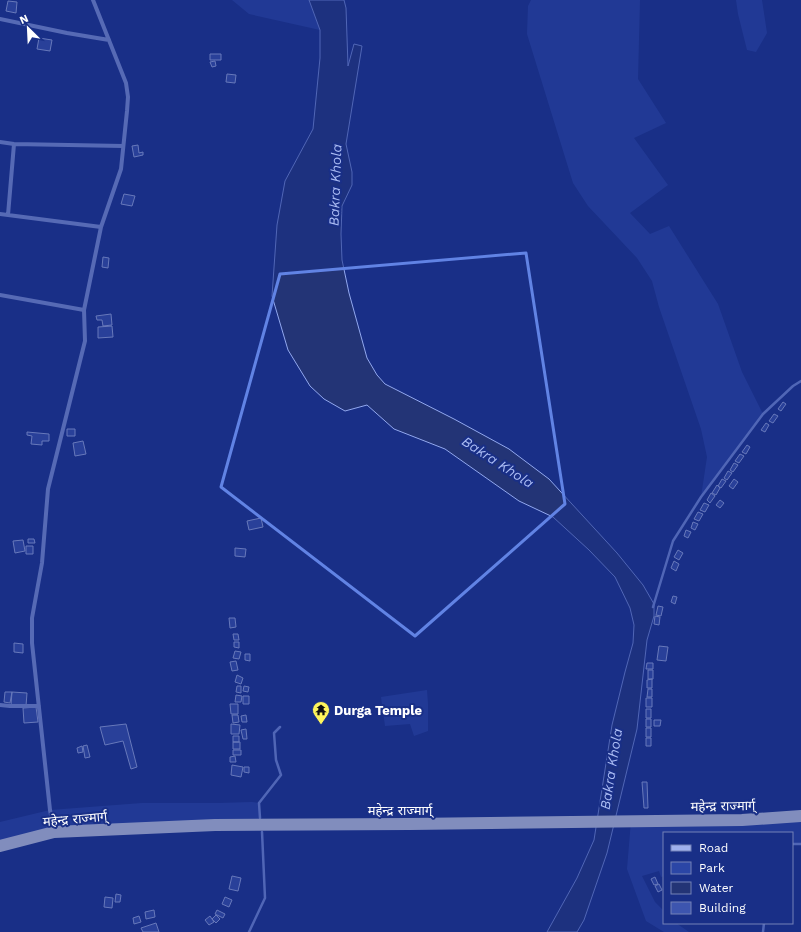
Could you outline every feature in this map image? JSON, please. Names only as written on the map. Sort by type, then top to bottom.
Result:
[{"type":"highway","name":"महेन्द्र राज्मार्ग्","points":[[0,846],[54,832],[215,825],[742,820],[801,816]]},
{"type":"street","points":[[54,832],[50,810],[32,643],[32,618],[42,563],[48,489],[85,341],[84,310],[101,227],[121,169],[128,97],[126,83],[93,0]]},
{"type":"street","points":[[0,18],[67,33],[109,40]]},
{"type":"street","points":[[0,142],[14,144],[123,146]]},
{"type":"street","points":[[8,215],[14,144]]},
{"type":"street","points":[[0,214],[101,227]]},
{"type":"street","points":[[0,295],[84,310]]},
{"type":"street","points":[[0,705],[39,706]]},
{"type":"highlighted area","points":[[526,253],[565,504],[415,636],[221,487],[280,274]]},
{"type":"green space","points":[[232,0],[309,0],[320,30],[249,14]]},
{"type":"green space","points":[[531,0],[640,0],[638,79],[666,123],[634,138],[668,185],[630,213],[650,234],[669,226],[718,304],[742,372],[763,414],[701,497],[707,457],[701,429],[659,307],[652,281],[637,258],[588,206],[573,183],[527,34],[528,6]]},
{"type":"green space","points":[[736,0],[762,0],[767,33],[756,52],[747,50]]},
{"type":"green space","points":[[427,690],[428,731],[414,736],[410,724],[385,726],[381,697]]},
{"type":"green space","points":[[142,803],[259,803],[259,824],[86,831],[0,846],[0,822],[50,810]]},
{"type":"green space","points":[[801,816],[801,844],[793,844],[793,832],[663,832],[663,876],[661,877],[659,871],[642,876],[655,902],[663,910],[663,924],[677,924],[689,932],[664,932],[646,921],[627,869],[631,821]]},
{"type":"water","name":"Bakra Khola","points":[[309,0],[344,0],[346,8],[348,66],[354,44],[362,46],[346,144],[352,172],[352,185],[342,206],[341,234],[342,260],[349,293],[367,358],[377,375],[385,384],[509,449],[549,479],[617,553],[643,585],[654,604],[654,616],[647,640],[637,729],[607,853],[584,920],[577,932],[547,932],[577,878],[594,840],[612,725],[633,643],[634,625],[630,608],[615,577],[589,550],[553,517],[519,501],[445,449],[394,429],[367,405],[345,411],[324,399],[310,386],[288,350],[272,296],[277,225],[285,181],[313,129],[320,58],[320,30]]},
{"type":"building","points":[[8,1],[17,2],[16,13],[6,11]]},
{"type":"building","points":[[39,38],[52,40],[50,51],[37,49]]},
{"type":"building","points":[[210,54],[221,54],[221,60],[210,60]]},
{"type":"building","points":[[215,61],[216,66],[212,67],[210,62]]},
{"type":"building","points":[[227,74],[236,75],[235,83],[226,82]]},
{"type":"building","points":[[138,145],[139,153],[143,152],[143,155],[134,157],[132,146]]},
{"type":"building","points":[[124,194],[135,196],[132,206],[121,204]]},
{"type":"building","points":[[103,257],[109,258],[108,268],[102,267]]},
{"type":"building","points":[[111,314],[112,325],[103,326],[102,320],[97,320],[96,316]]},
{"type":"building","points":[[112,326],[113,337],[98,338],[98,327]]},
{"type":"building","points":[[783,402],[786,404],[781,411],[778,409]]},
{"type":"building","points":[[774,414],[778,416],[773,423],[769,421]]},
{"type":"building","points":[[766,423],[769,425],[765,432],[761,430]]},
{"type":"building","points":[[67,429],[75,429],[75,436],[67,436]]},
{"type":"building","points":[[27,432],[49,434],[49,441],[42,441],[42,445],[31,444],[32,436],[27,435]]},
{"type":"building","points":[[83,441],[86,454],[75,456],[73,443]]},
{"type":"building","points":[[747,445],[750,447],[746,454],[742,452]]},
{"type":"building","points":[[740,454],[744,456],[739,463],[735,461]]},
{"type":"building","points":[[734,463],[738,465],[733,472],[730,470]]},
{"type":"building","points":[[728,471],[732,473],[727,480],[724,478]]},
{"type":"building","points":[[722,479],[726,481],[721,488],[718,486]]},
{"type":"building","points":[[734,479],[738,482],[733,489],[729,486]]},
{"type":"building","points":[[717,485],[720,488],[716,495],[712,493]]},
{"type":"building","points":[[711,493],[715,496],[710,503],[707,500]]},
{"type":"building","points":[[720,500],[724,503],[720,508],[716,505]]},
{"type":"building","points":[[704,503],[709,505],[705,512],[700,510]]},
{"type":"building","points":[[698,512],[703,514],[699,521],[694,519]]},
{"type":"building","points":[[261,518],[263,527],[249,530],[247,521]]},
{"type":"building","points":[[693,522],[698,524],[695,530],[691,528]]},
{"type":"building","points":[[686,530],[691,532],[688,538],[684,536]]},
{"type":"building","points":[[28,539],[34,539],[35,543],[28,543]]},
{"type":"building","points":[[23,540],[25,551],[15,553],[13,541]]},
{"type":"building","points":[[26,546],[33,546],[33,554],[26,554]]},
{"type":"building","points":[[235,548],[246,549],[245,557],[235,556]]},
{"type":"building","points":[[678,550],[683,553],[679,560],[674,557]]},
{"type":"building","points":[[674,561],[679,564],[676,571],[671,568]]},
{"type":"building","points":[[673,596],[677,597],[675,604],[671,602]]},
{"type":"building","points":[[658,606],[663,607],[661,616],[656,615]]},
{"type":"building","points":[[655,616],[660,617],[659,625],[654,624]]},
{"type":"building","points":[[229,618],[235,618],[236,627],[230,628]]},
{"type":"building","points":[[233,634],[238,634],[239,640],[234,640]]},
{"type":"building","points":[[234,642],[239,642],[239,648],[234,647]]},
{"type":"building","points":[[14,643],[23,644],[23,653],[14,652]]},
{"type":"building","points":[[659,646],[668,647],[666,661],[657,660]]},
{"type":"building","points":[[235,651],[241,652],[239,659],[233,658]]},
{"type":"building","points":[[245,654],[250,654],[250,661],[245,660]]},
{"type":"building","points":[[236,661],[238,670],[232,671],[230,662]]},
{"type":"building","points":[[647,663],[653,663],[653,669],[646,669]]},
{"type":"building","points":[[648,670],[653,670],[653,679],[648,679]]},
{"type":"building","points":[[237,675],[243,678],[241,684],[235,682]]},
{"type":"building","points":[[652,679],[652,688],[647,688],[647,680]]},
{"type":"building","points":[[237,686],[241,686],[241,693],[236,692]]},
{"type":"building","points":[[244,686],[249,687],[248,692],[243,691]]},
{"type":"building","points":[[648,689],[652,689],[652,697],[647,697]]},
{"type":"building","points":[[5,692],[12,692],[10,703],[4,702]]},
{"type":"building","points":[[12,692],[27,693],[26,706],[11,705]]},
{"type":"building","points":[[236,695],[242,696],[241,702],[235,702]]},
{"type":"building","points":[[243,696],[249,696],[249,704],[243,704]]},
{"type":"building","points":[[646,698],[652,698],[652,707],[646,707]]},
{"type":"building","points":[[230,704],[238,704],[238,714],[231,714]]},
{"type":"building","points":[[36,707],[38,722],[24,723],[23,708]]},
{"type":"building","points":[[646,709],[651,709],[651,718],[646,718]]},
{"type":"building","points":[[232,715],[238,715],[239,722],[233,723]]},
{"type":"building","points":[[246,715],[247,722],[242,722],[241,716]]},
{"type":"building","points":[[646,719],[651,719],[651,727],[646,727]]},
{"type":"building","points":[[654,720],[661,720],[660,726],[654,726]]},
{"type":"building","points":[[126,724],[137,767],[131,769],[123,741],[105,745],[100,727]]},
{"type":"building","points":[[231,724],[240,725],[239,734],[231,734]]},
{"type":"building","points":[[646,728],[651,728],[651,737],[646,737]]},
{"type":"building","points":[[246,729],[247,739],[243,739],[241,730]]},
{"type":"building","points":[[233,736],[239,736],[239,742],[233,742]]},
{"type":"building","points":[[646,738],[651,738],[651,746],[646,746]]},
{"type":"building","points":[[233,742],[240,742],[240,749],[233,749]]},
{"type":"building","points":[[87,745],[90,757],[85,758],[83,746]]},
{"type":"building","points":[[82,746],[83,752],[78,753],[77,748]]},
{"type":"building","points":[[233,750],[241,750],[241,755],[233,755]]},
{"type":"building","points":[[235,756],[236,762],[230,762],[230,757]]},
{"type":"building","points":[[232,765],[243,767],[241,777],[231,775]]},
{"type":"building","points":[[244,767],[249,767],[249,773],[244,772]]},
{"type":"building","points":[[642,782],[647,782],[648,808],[644,808]]},
{"type":"building","points":[[232,876],[241,878],[238,891],[229,889]]},
{"type":"building","points":[[655,877],[658,884],[654,885],[651,879]]},
{"type":"building","points":[[659,884],[662,890],[658,892],[655,886]]},
{"type":"building","points":[[116,894],[121,895],[120,902],[115,902]]},
{"type":"building","points":[[105,897],[113,898],[112,908],[104,907]]},
{"type":"building","points":[[225,897],[232,900],[229,907],[222,904]]},
{"type":"building","points":[[154,910],[155,917],[146,919],[145,912]]},
{"type":"building","points":[[217,910],[225,914],[223,918],[215,914]]},
{"type":"building","points":[[216,915],[220,919],[216,923],[212,919]]},
{"type":"building","points":[[139,916],[141,922],[134,924],[133,918]]},
{"type":"building","points":[[210,916],[214,922],[209,925],[205,920]]},
{"type":"building","points":[[156,923],[159,932],[143,932],[141,928]]},
{"type":"waterway","points":[[653,607],[673,541],[701,497],[763,414],[793,386],[801,381]]},
{"type":"waterway","points":[[260,818],[259,803],[281,775],[276,760],[274,733],[280,727]]},
{"type":"waterway","points":[[249,932],[265,898],[262,832]]},
{"type":"waterway","points":[[793,844],[801,844]]},
{"type":"waterway","points":[[763,932],[764,924]]},
{"type":"place","name":"Durga Temple","points":[[321,725]]}]
